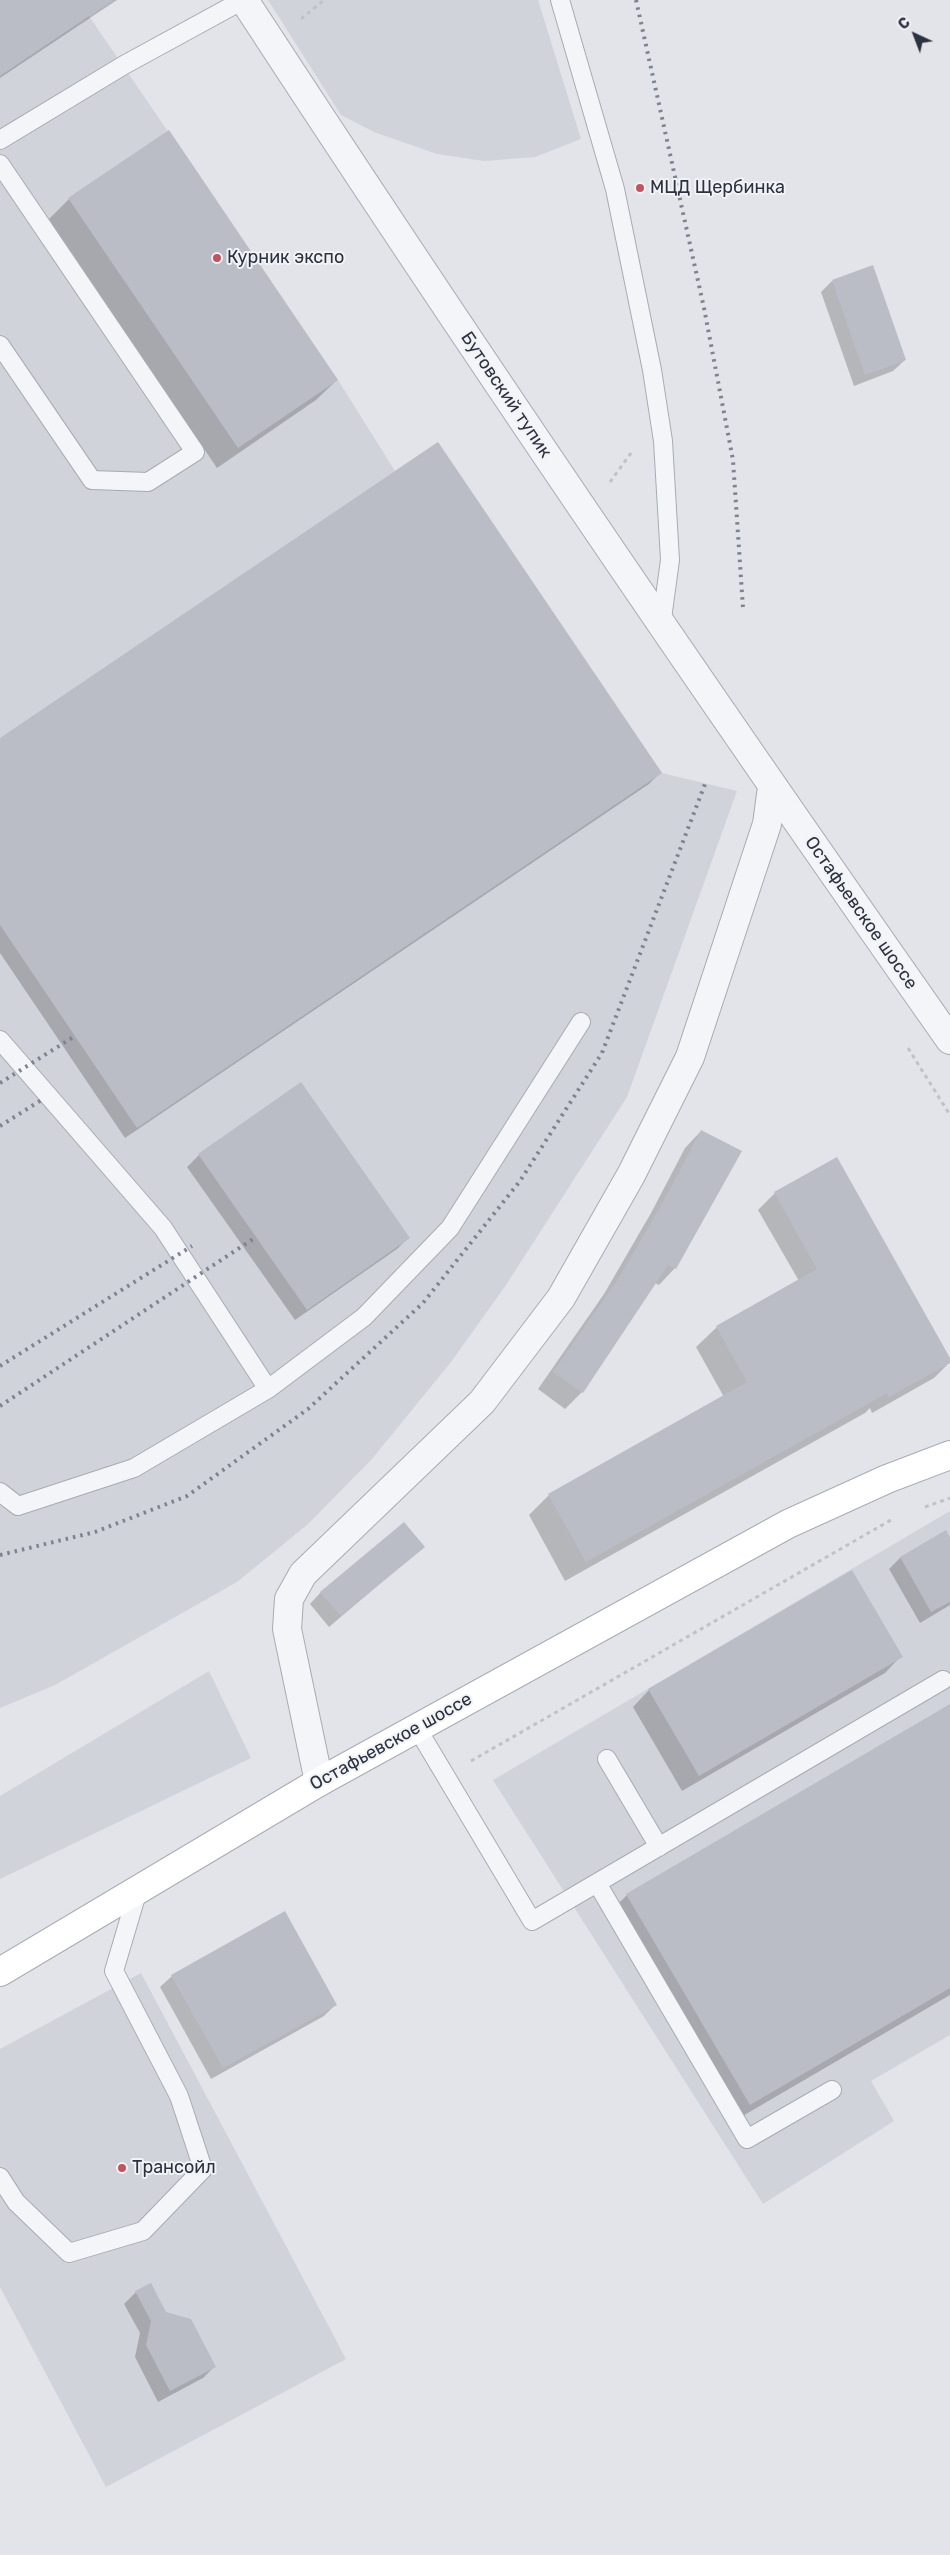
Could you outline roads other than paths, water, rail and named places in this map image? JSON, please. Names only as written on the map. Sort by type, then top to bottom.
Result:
[{"type":"main road","name":"Остафьевское шоссе","points":[[0,1972],[319,1782],[788,1524],[887,1479],[950,1454]]},
{"type":"street","name":"Бутовский тупик","points":[[243,0],[661,626],[718,703],[772,787]]},
{"type":"street","name":"Остафьевское шоссе","points":[[772,787],[950,1040]]},
{"type":"street","points":[[319,1782],[287,1629],[289,1599],[303,1574],[482,1402],[561,1298],[631,1175],[690,1057],[767,824],[772,787]]},
{"type":"lane","points":[[0,140],[124,65],[243,0]]},
{"type":"lane","points":[[560,0],[615,189],[652,370],[663,441],[670,560],[661,626]]},
{"type":"lane","points":[[0,164],[195,452],[148,482],[92,480],[0,345]]},
{"type":"lane","points":[[0,1492],[18,1506],[134,1468],[268,1389],[364,1317],[450,1228],[581,1022]]},
{"type":"lane","points":[[0,1040],[163,1228],[268,1389]]},
{"type":"lane","points":[[417,1728],[532,1921],[943,1680]]},
{"type":"lane","points":[[607,1759],[659,1847]]},
{"type":"lane","points":[[598,1883],[747,2139],[832,2090]]},
{"type":"lane","points":[[0,2177],[16,2202],[69,2253],[143,2231],[203,2169],[179,2096],[114,1971],[138,1890]]},
{"type":"railway","points":[[636,0],[704,308],[733,460],[743,608]]},
{"type":"railway","points":[[0,1555],[95,1532],[187,1496],[308,1409],[423,1303],[520,1181],[602,1053],[705,784]]},
{"type":"railway","points":[[0,1083],[75,1036]]},
{"type":"railway","points":[[0,1126],[43,1099]]},
{"type":"railway","points":[[0,1406],[256,1237]]},
{"type":"railway","points":[[0,1366],[192,1246]]},
{"type":"place","name":"МЦД Щербинка","points":[[640,188]]},
{"type":"place","name":"Курник экспо","points":[[217,258]]},
{"type":"place","name":"Трансойл","points":[[122,2168]]}]
